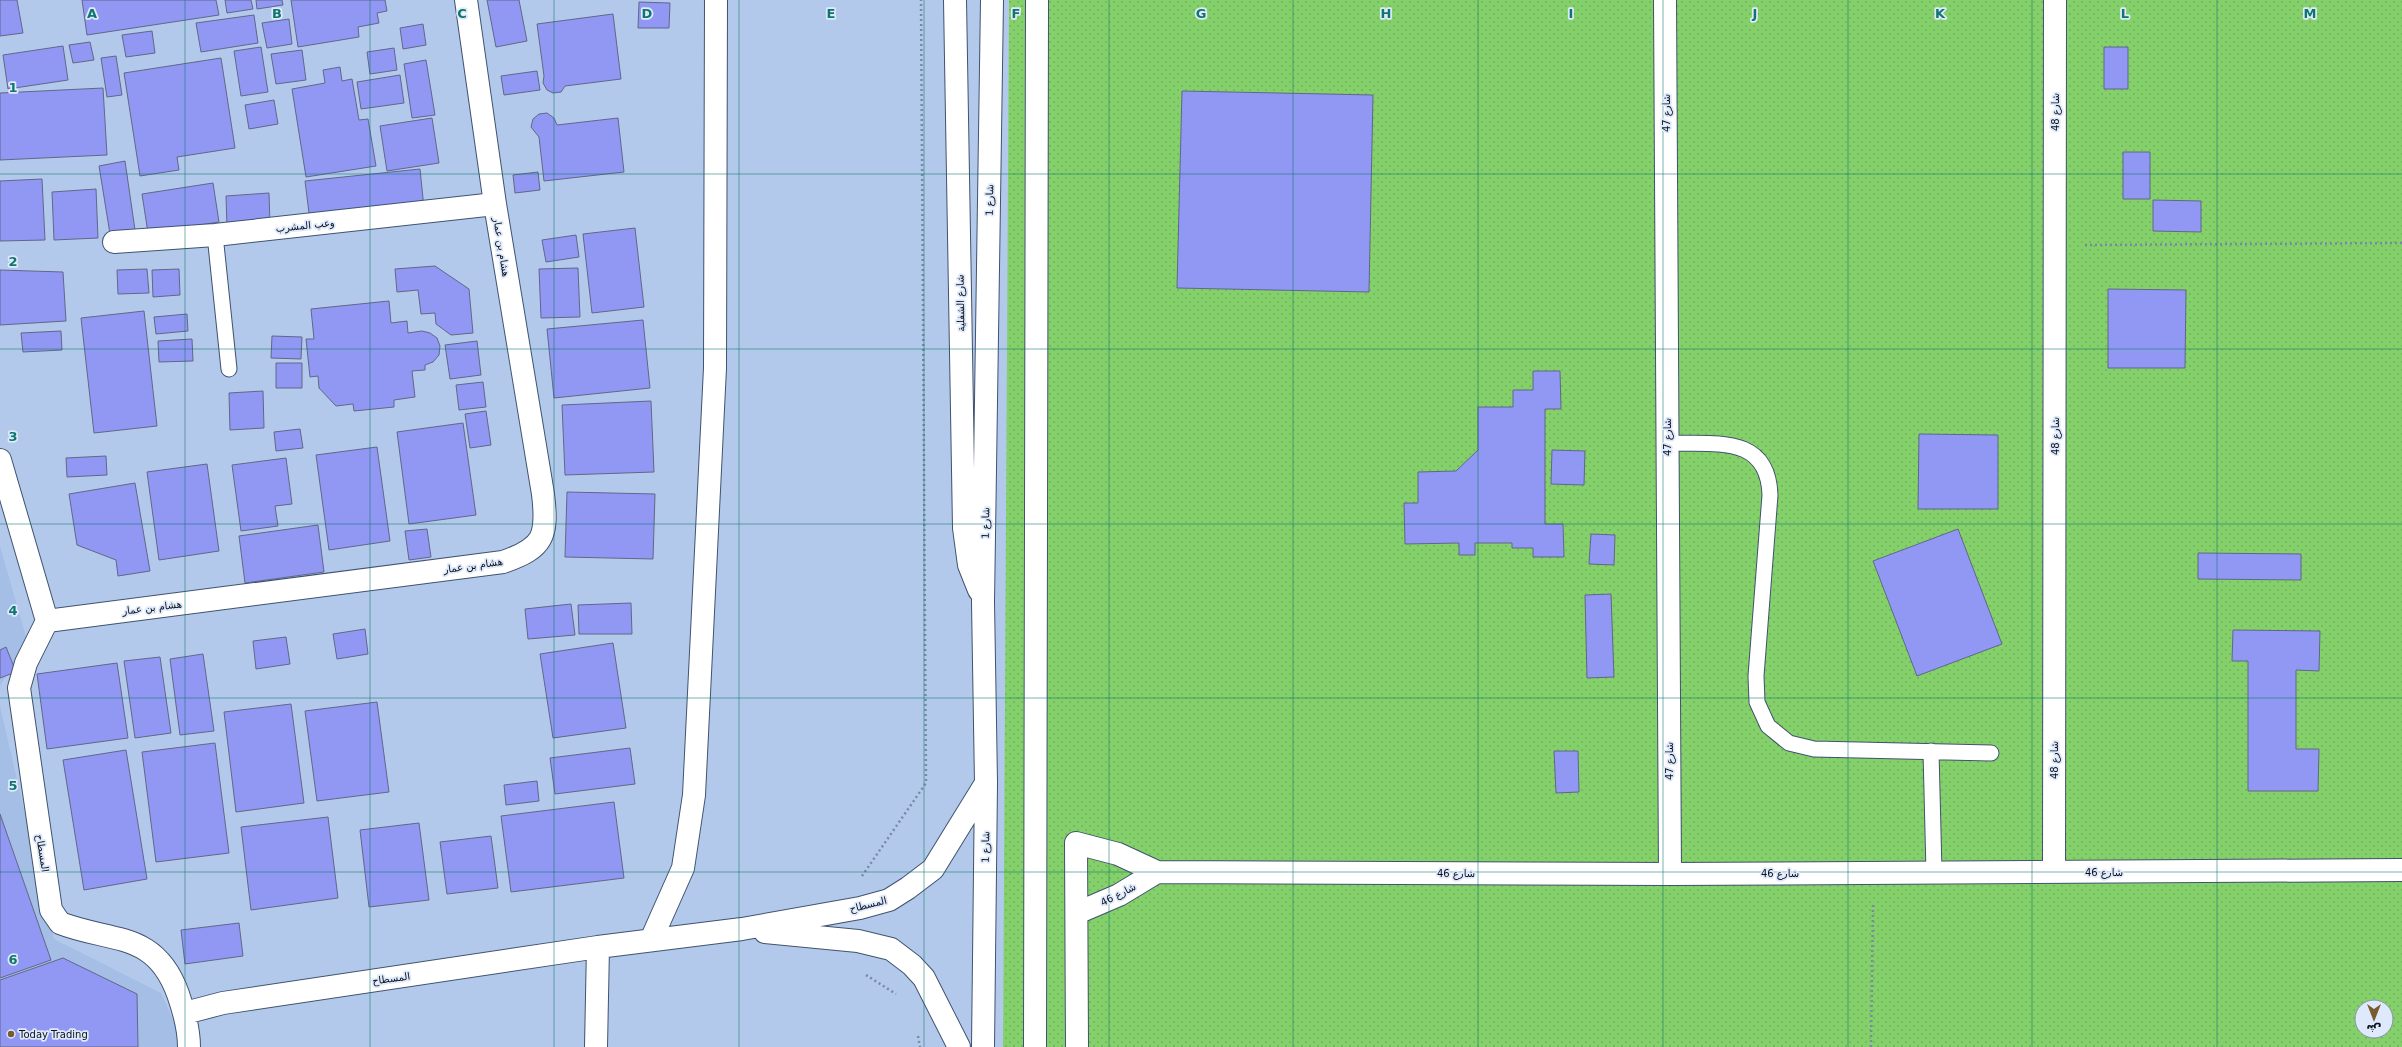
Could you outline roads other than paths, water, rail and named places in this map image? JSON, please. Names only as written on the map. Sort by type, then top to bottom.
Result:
[{"type":"street","name":"هشام بن عمار","points":[[47,621],[503,562],[524,555],[540,541],[546,518],[543,494],[495,204],[466,0]]},
{"type":"street","points":[[651,940],[683,868],[694,795],[715,368],[716,0]]},
{"type":"street","name":"شارع الشفلية","points":[[955,0],[964,528],[969,566],[983,602]]},
{"type":"street","name":"شارع 1","points":[[983,1047],[986,783],[983,602],[992,0]]},
{"type":"street","points":[[1035,1047],[1037,0]]},
{"type":"street","name":"شارع 47","points":[[1665,0],[1670,874]]},
{"type":"street","name":"شارع 48","points":[[2054,872],[2055,0]]},
{"type":"street","name":"وعب المشرب","points":[[114,242],[215,235],[495,204]]},
{"type":"street","points":[[0,460],[47,621]]},
{"type":"street","name":"المسطاح","points":[[47,621],[26,663],[19,688],[51,910],[60,923],[114,937],[142,947],[162,961],[175,986],[185,1013],[189,1047]]},
{"type":"street","name":"المسطاح","points":[[185,1013],[223,1003],[598,947],[742,929],[860,908],[889,900],[933,869],[986,783]]},
{"type":"street","name":"شارع 46","points":[[1157,872],[1119,895],[1077,913],[1076,843],[1118,854],[1157,872],[1670,874],[2402,870]]},
{"type":"street","points":[[1077,913],[1077,1047]]},
{"type":"street","name":"المسطاح","points":[[742,929],[858,941],[891,949],[912,965],[924,978],[959,1047]]},
{"type":"street","points":[[596,1047],[598,947]]},
{"type":"lane","points":[[215,235],[229,369]]},
{"type":"lane","points":[[1668,443],[1731,446],[1748,450],[1762,461],[1769,477],[1770,495],[1756,676],[1757,702],[1768,726],[1789,743],[1814,749],[1991,753]]},
{"type":"lane","points":[[1931,752],[1934,872]]},
{"type":"place","name":"Today Trading","points":[[11,1034]]}]
